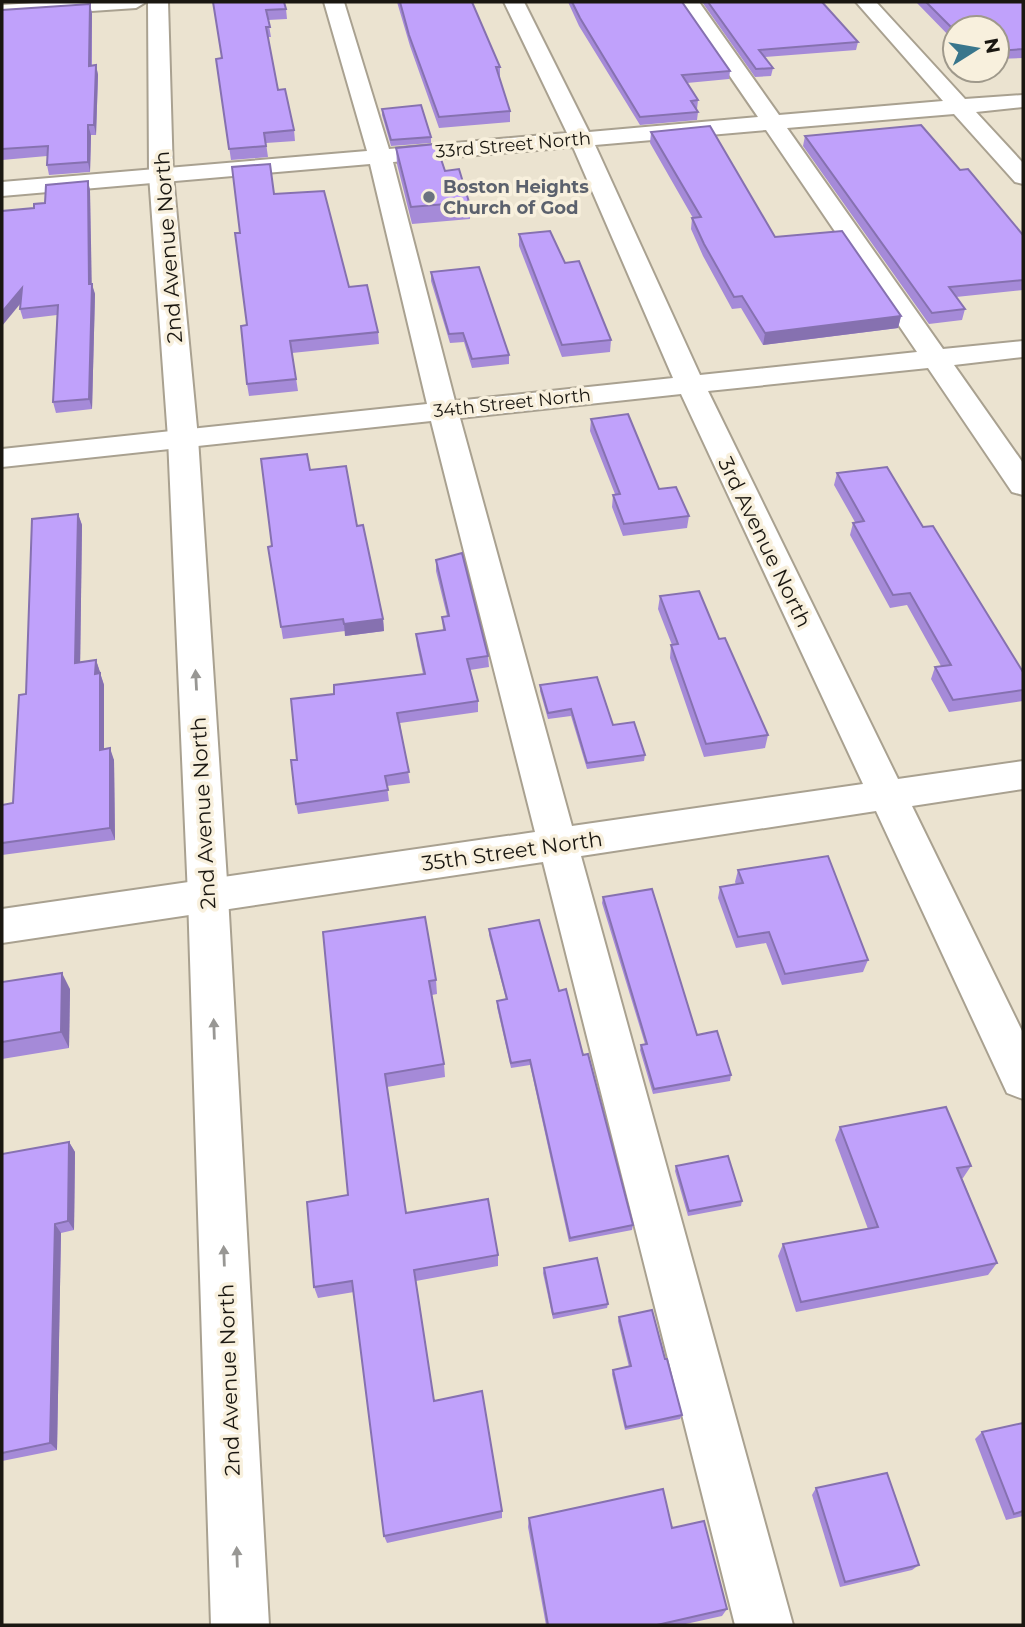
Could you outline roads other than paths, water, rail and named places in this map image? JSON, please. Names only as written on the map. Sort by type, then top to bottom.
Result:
[{"type":"street","points":[[2,11],[136,2]]},
{"type":"street","name":"2nd Avenue North","points":[[158,2],[161,175],[183,438],[208,896],[240,1625]]},
{"type":"street","points":[[334,2],[380,157],[443,410],[560,844],[764,1625]]},
{"type":"street","name":"3rd Avenue North","points":[[514,2],[581,139],[690,384],[1023,1079]]},
{"type":"street","points":[[689,2],[1023,485]]},
{"type":"street","points":[[866,2],[1023,177]]},
{"type":"street","name":"33rd Street North","points":[[2,189],[1023,101]]},
{"type":"street","name":"34th Street North","points":[[2,458],[1023,349]]},
{"type":"street","name":"35th Street North","points":[[2,926],[1023,775]]},
{"type":"place","name":"Boston Heights Church of God","points":[[429,197]]}]
